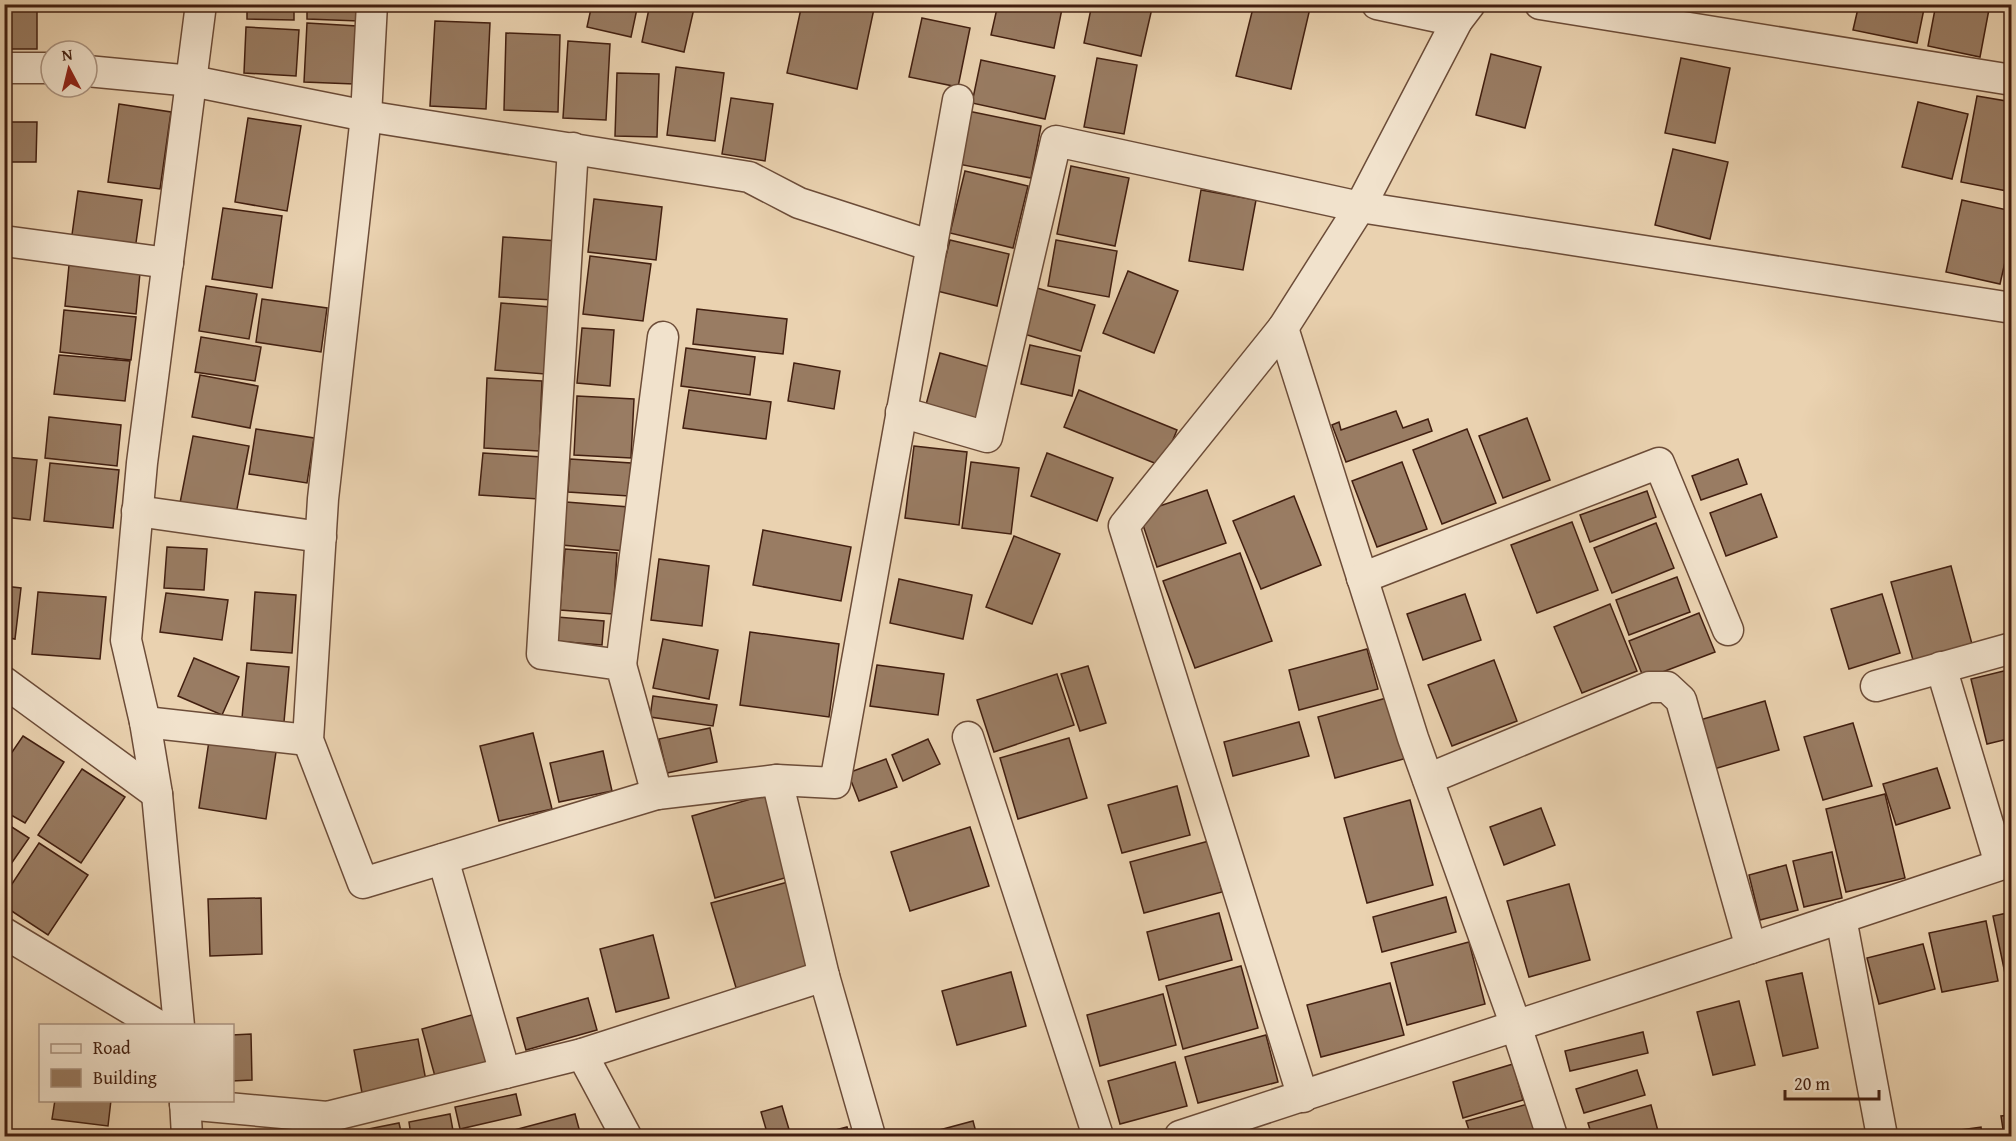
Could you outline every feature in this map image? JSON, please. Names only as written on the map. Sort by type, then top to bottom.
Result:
[{"type":"street","points":[[179,1024],[158,794],[126,640],[142,463],[201,4]]},
{"type":"street","points":[[372,4],[366,116],[323,499],[308,740],[363,883],[657,794],[777,780],[834,783],[958,100]]},
{"type":"street","points":[[1303,1097],[1124,526],[1283,328],[1360,207],[1463,13],[1377,4]]},
{"type":"street","points":[[1540,4],[2012,80]]},
{"type":"street","points":[[4,68],[39,68]]},
{"type":"street","points":[[99,73],[192,81],[366,116],[749,177],[799,203],[932,246]]},
{"type":"street","points":[[902,412],[987,436],[1056,141],[1360,207],[2012,308]]},
{"type":"street","points":[[573,148],[542,654],[621,665]]},
{"type":"street","points":[[4,241],[168,263]]},
{"type":"street","points":[[1283,328],[1428,778],[1516,1026],[1552,1137]]},
{"type":"street","points":[[657,794],[621,665],[663,337]]},
{"type":"street","points":[[1362,578],[1659,463],[1728,630]]},
{"type":"street","points":[[137,511],[321,537]]},
{"type":"street","points":[[1876,686],[2012,648]]},
{"type":"street","points":[[1180,1137],[1229,1130],[1303,1097],[2006,862],[1941,667]]},
{"type":"street","points":[[4,682],[158,794]]},
{"type":"street","points":[[1428,778],[1649,687],[1666,687],[1681,700],[1751,948]]},
{"type":"street","points":[[145,723],[308,740]]},
{"type":"street","points":[[968,737],[1098,1137]]},
{"type":"street","points":[[777,780],[824,976],[870,1137]]},
{"type":"street","points":[[442,859],[505,1073]]},
{"type":"street","points":[[1841,918],[1882,1137]]},
{"type":"street","points":[[4,933],[156,1024]]},
{"type":"street","points":[[187,1137],[185,1102],[327,1117],[582,1054],[824,976]]},
{"type":"street","points":[[582,1054],[626,1137]]},
{"type":"building","points":[[247,4],[294,4],[294,20],[247,19]]},
{"type":"building","points":[[307,4],[360,4],[359,21],[307,19]]},
{"type":"building","points":[[592,4],[638,4],[631,37],[587,27]]},
{"type":"building","points":[[650,4],[695,4],[684,52],[642,42]]},
{"type":"building","points":[[802,4],[875,4],[857,89],[787,73]]},
{"type":"building","points":[[998,4],[1063,4],[1054,48],[991,35]]},
{"type":"building","points":[[1092,4],[1153,4],[1141,56],[1084,43]]},
{"type":"building","points":[[1254,4],[1311,4],[1291,89],[1236,76]]},
{"type":"building","points":[[1859,4],[1925,4],[1917,43],[1853,30]]},
{"type":"building","points":[[1936,4],[1990,4],[1980,57],[1928,46]]},
{"type":"building","points":[[4,11],[37,11],[37,49],[4,49]]},
{"type":"building","points":[[922,18],[970,28],[958,87],[909,77]]},
{"type":"building","points":[[435,21],[490,23],[486,109],[430,106]]},
{"type":"building","points":[[307,23],[357,26],[354,84],[304,82]]},
{"type":"building","points":[[246,27],[299,30],[296,76],[244,73]]},
{"type":"building","points":[[506,33],[560,35],[558,112],[504,110]]},
{"type":"building","points":[[568,41],[610,44],[606,120],[563,118]]},
{"type":"building","points":[[1491,54],[1541,67],[1525,128],[1476,115]]},
{"type":"building","points":[[1097,58],[1137,65],[1124,134],[1084,127]]},
{"type":"building","points":[[1681,58],[1730,68],[1715,143],[1665,133]]},
{"type":"building","points":[[981,60],[1055,76],[1045,119],[972,103]]},
{"type":"building","points":[[676,67],[724,73],[715,141],[667,135]]},
{"type":"building","points":[[617,73],[659,74],[657,137],[615,136]]},
{"type":"building","points":[[1977,96],[2012,102],[2012,192],[1961,182]]},
{"type":"building","points":[[731,98],[773,104],[765,161],[722,154]]},
{"type":"building","points":[[1918,102],[1968,114],[1952,179],[1902,167]]},
{"type":"building","points":[[119,104],[171,112],[160,189],[108,182]]},
{"type":"building","points":[[968,111],[1041,126],[1031,178],[958,164]]},
{"type":"building","points":[[248,118],[301,126],[287,211],[235,202]]},
{"type":"building","points":[[4,122],[37,122],[36,162],[4,162]]},
{"type":"building","points":[[1673,149],[1728,162],[1710,239],[1655,225]]},
{"type":"building","points":[[1071,166],[1129,178],[1115,246],[1057,234]]},
{"type":"building","points":[[965,171],[1028,186],[1013,248],[950,233]]},
{"type":"building","points":[[1201,190],[1256,200],[1243,270],[1189,261]]},
{"type":"building","points":[[78,191],[142,200],[135,250],[71,242]]},
{"type":"building","points":[[594,199],[662,207],[656,260],[588,252]]},
{"type":"building","points":[[1962,200],[2012,211],[2012,231],[2000,284],[1946,272]]},
{"type":"building","points":[[223,208],[282,216],[272,288],[212,279]]},
{"type":"building","points":[[503,237],[558,241],[554,300],[499,297]]},
{"type":"building","points":[[950,240],[1009,254],[997,306],[937,291]]},
{"type":"building","points":[[1056,240],[1117,251],[1109,297],[1048,286]]},
{"type":"building","points":[[590,256],[651,264],[643,321],[583,314]]},
{"type":"building","points":[[69,265],[140,273],[136,314],[65,306]]},
{"type":"building","points":[[1128,271],[1178,291],[1154,353],[1103,333]]},
{"type":"building","points":[[206,286],[257,294],[249,339],[199,331]]},
{"type":"building","points":[[1037,288],[1095,305],[1081,351],[1024,334]]},
{"type":"building","points":[[262,299],[327,308],[321,352],[256,342]]},
{"type":"building","points":[[501,303],[551,307],[545,374],[495,370]]},
{"type":"building","points":[[697,309],[787,319],[783,354],[693,344]]},
{"type":"building","points":[[64,310],[136,317],[131,360],[60,352]]},
{"type":"building","points":[[582,328],[614,330],[610,386],[577,383]]},
{"type":"building","points":[[201,337],[261,347],[255,381],[195,372]]},
{"type":"building","points":[[1030,345],[1080,356],[1072,396],[1021,384]]},
{"type":"building","points":[[686,348],[755,357],[750,395],[681,386]]},
{"type":"building","points":[[940,353],[993,368],[976,427],[924,412]]},
{"type":"building","points":[[59,355],[130,361],[125,401],[54,394]]},
{"type":"building","points":[[794,363],[840,371],[834,409],[788,401]]},
{"type":"building","points":[[200,375],[258,386],[250,428],[192,417]]},
{"type":"building","points":[[487,378],[542,381],[539,451],[484,448]]},
{"type":"building","points":[[689,390],[771,402],[766,439],[683,428]]},
{"type":"building","points":[[1079,390],[1177,430],[1162,466],[1064,427]]},
{"type":"building","points":[[577,396],[634,399],[631,458],[574,455]]},
{"type":"building","points":[[1396,411],[1403,428],[1428,419],[1432,431],[1346,462],[1332,425],[1339,422],[1341,430]]},
{"type":"building","points":[[49,417],[121,425],[117,466],[45,458]]},
{"type":"building","points":[[1527,418],[1550,480],[1503,498],[1479,436]]},
{"type":"building","points":[[256,429],[314,438],[307,483],[249,474]]},
{"type":"building","points":[[1467,429],[1496,503],[1442,524],[1413,450]]},
{"type":"building","points":[[193,436],[249,446],[236,514],[180,503]]},
{"type":"building","points":[[914,446],[967,452],[959,525],[905,518]]},
{"type":"building","points":[[483,453],[542,457],[539,499],[479,495]]},
{"type":"building","points":[[1047,453],[1113,478],[1097,521],[1031,496]]},
{"type":"building","points":[[4,457],[37,460],[30,520],[4,517]]},
{"type":"building","points":[[570,459],[631,463],[629,496],[568,492]]},
{"type":"building","points":[[1738,459],[1747,484],[1701,500],[1692,476]]},
{"type":"building","points":[[971,462],[1019,468],[1011,534],[962,528]]},
{"type":"building","points":[[1402,462],[1427,529],[1377,547],[1352,481]]},
{"type":"building","points":[[50,463],[119,470],[113,528],[44,521]]},
{"type":"building","points":[[1207,490],[1226,543],[1157,567],[1139,513]]},
{"type":"building","points":[[1647,491],[1656,517],[1590,542],[1580,515]]},
{"type":"building","points":[[1761,494],[1777,537],[1726,556],[1710,513]]},
{"type":"building","points":[[1294,496],[1321,565],[1261,589],[1233,521]]},
{"type":"building","points":[[566,502],[629,507],[625,551],[562,545]]},
{"type":"building","points":[[1572,522],[1598,590],[1537,613],[1511,545]]},
{"type":"building","points":[[1656,523],[1674,568],[1612,593],[1594,548]]},
{"type":"building","points":[[763,530],[851,547],[841,601],[753,585]]},
{"type":"building","points":[[1014,536],[1060,554],[1032,624],[986,607]]},
{"type":"building","points":[[167,547],[207,549],[204,590],[164,588]]},
{"type":"building","points":[[565,549],[617,553],[613,614],[560,610]]},
{"type":"building","points":[[1240,553],[1272,641],[1195,668],[1163,581]]},
{"type":"building","points":[[659,559],[709,566],[702,626],[651,620]]},
{"type":"building","points":[[1951,566],[1972,644],[1913,660],[1891,582]]},
{"type":"building","points":[[1677,577],[1690,612],[1629,635],[1616,600]]},
{"type":"building","points":[[899,579],[972,595],[963,639],[890,623]]},
{"type":"building","points":[[4,586],[21,588],[15,639],[4,637]]},
{"type":"building","points":[[38,592],[106,597],[100,659],[32,654]]},
{"type":"building","points":[[255,592],[296,595],[292,653],[251,650]]},
{"type":"building","points":[[166,593],[228,600],[222,640],[160,632]]},
{"type":"building","points":[[1465,594],[1481,640],[1423,660],[1407,614]]},
{"type":"building","points":[[1882,594],[1900,653],[1849,669],[1831,609]]},
{"type":"building","points":[[1610,604],[1637,671],[1582,693],[1554,627]]},
{"type":"building","points":[[1699,613],[1715,652],[1644,679],[1629,641]]},
{"type":"building","points":[[557,617],[604,621],[602,645],[555,641]]},
{"type":"building","points":[[750,632],[839,644],[829,717],[740,705]]},
{"type":"building","points":[[663,639],[718,650],[709,699],[653,688]]},
{"type":"building","points":[[1367,649],[1378,689],[1299,710],[1289,670]]},
{"type":"building","points":[[194,658],[239,677],[222,715],[178,696]]},
{"type":"building","points":[[1494,660],[1517,721],[1452,746],[1428,685]]},
{"type":"building","points":[[247,663],[289,667],[284,722],[242,718]]},
{"type":"building","points":[[877,665],[944,674],[938,715],[870,706]]},
{"type":"building","points":[[1088,666],[1106,723],[1080,731],[1061,674]]},
{"type":"building","points":[[2012,669],[2012,738],[1987,744],[1971,679]]},
{"type":"building","points":[[1057,674],[1074,725],[994,752],[977,700]]},
{"type":"building","points":[[653,696],[717,705],[713,726],[650,717]]},
{"type":"building","points":[[1390,697],[1407,758],[1335,778],[1318,717]]},
{"type":"building","points":[[1765,701],[1779,750],[1707,771],[1693,722]]},
{"type":"building","points":[[1299,722],[1309,756],[1233,776],[1224,742]]},
{"type":"building","points":[[1853,723],[1872,786],[1823,800],[1804,737]]},
{"type":"building","points":[[710,728],[717,762],[667,773],[659,739]]},
{"type":"building","points":[[533,733],[552,809],[499,821],[480,746]]},
{"type":"building","points":[[23,736],[64,762],[25,823],[4,811],[4,764]]},
{"type":"building","points":[[1069,738],[1087,798],[1018,819],[1000,758]]},
{"type":"building","points":[[928,739],[940,764],[903,781],[892,755]]},
{"type":"building","points":[[209,741],[276,752],[266,819],[199,808]]},
{"type":"building","points":[[603,751],[612,791],[559,802],[550,763]]},
{"type":"building","points":[[886,759],[897,787],[859,801],[848,773]]},
{"type":"building","points":[[1937,768],[1950,808],[1896,825],[1883,784]]},
{"type":"building","points":[[82,769],[125,797],[81,863],[38,835]]},
{"type":"building","points":[[1177,786],[1190,835],[1122,853],[1108,805]]},
{"type":"building","points":[[1885,794],[1905,878],[1846,892],[1826,809]]},
{"type":"building","points":[[765,795],[788,877],[715,898],[692,816]]},
{"type":"building","points":[[1410,800],[1433,885],[1367,903],[1344,818]]},
{"type":"building","points":[[1541,808],[1555,845],[1504,865],[1490,827]]},
{"type":"building","points":[[4,822],[29,838],[4,874]]},
{"type":"building","points":[[970,827],[989,886],[910,911],[891,852]]},
{"type":"building","points":[[1209,841],[1222,892],[1144,913],[1130,862]]},
{"type":"building","points":[[39,843],[88,875],[48,935],[4,906],[4,896]]},
{"type":"building","points":[[1832,852],[1842,898],[1804,907],[1793,861]]},
{"type":"building","points":[[1786,865],[1798,910],[1760,920],[1749,875]]},
{"type":"building","points":[[788,882],[812,970],[737,991],[711,903]]},
{"type":"building","points":[[1569,884],[1590,960],[1529,977],[1507,901]]},
{"type":"building","points":[[1446,897],[1456,932],[1382,952],[1373,917]]},
{"type":"building","points":[[261,898],[262,954],[210,956],[208,899]]},
{"type":"building","points":[[2012,912],[2012,982],[2007,983],[1993,916]]},
{"type":"building","points":[[1219,913],[1232,960],[1159,980],[1147,932]]},
{"type":"building","points":[[1986,921],[1998,981],[1942,992],[1929,933]]},
{"type":"building","points":[[653,935],[669,998],[616,1012],[600,949]]},
{"type":"building","points":[[1469,942],[1485,1004],[1407,1025],[1391,963]]},
{"type":"building","points":[[1923,944],[1935,989],[1879,1004],[1867,958]]},
{"type":"building","points":[[1241,966],[1258,1028],[1183,1049],[1166,986]]},
{"type":"building","points":[[1011,972],[1026,1026],[957,1045],[942,991]]},
{"type":"building","points":[[1802,973],[1818,1048],[1783,1056],[1766,981]]},
{"type":"building","points":[[1390,983],[1404,1035],[1321,1057],[1307,1005]]},
{"type":"building","points":[[1163,994],[1176,1045],[1100,1066],[1087,1015]]},
{"type":"building","points":[[588,998],[597,1030],[526,1050],[517,1018]]},
{"type":"building","points":[[1739,1001],[1755,1065],[1713,1075],[1697,1012]]},
{"type":"building","points":[[486,1011],[500,1061],[436,1080],[422,1029]]},
{"type":"building","points":[[1643,1032],[1648,1053],[1570,1071],[1565,1051]]},
{"type":"building","points":[[251,1034],[252,1080],[234,1081],[234,1035]]},
{"type":"building","points":[[1266,1035],[1278,1082],[1198,1103],[1185,1057]]},
{"type":"building","points":[[418,1039],[427,1086],[363,1098],[354,1050]]},
{"type":"building","points":[[1175,1062],[1187,1106],[1120,1124],[1108,1081]]},
{"type":"building","points":[[1513,1064],[1523,1100],[1463,1118],[1453,1082]]},
{"type":"building","points":[[1637,1070],[1645,1095],[1584,1113],[1576,1089]]},
{"type":"building","points":[[516,1094],[521,1115],[460,1129],[455,1107]]},
{"type":"building","points":[[55,1102],[111,1102],[108,1126],[52,1119]]},
{"type":"building","points":[[1528,1104],[1537,1136],[1471,1136],[1466,1121]]},
{"type":"building","points":[[1651,1105],[1658,1131],[1638,1136],[1592,1136],[1588,1123]]},
{"type":"building","points":[[782,1106],[791,1136],[768,1136],[761,1112]]},
{"type":"building","points":[[450,1114],[454,1136],[411,1136],[409,1122]]},
{"type":"building","points":[[575,1114],[581,1136],[515,1136],[514,1130]]},
{"type":"building","points":[[2012,1115],[2012,1136],[2004,1136],[2001,1116]]},
{"type":"building","points":[[973,1121],[977,1136],[917,1136]]},
{"type":"building","points":[[399,1123],[402,1136],[354,1136],[353,1132]]},
{"type":"building","points":[[847,1127],[850,1136],[813,1136]]},
{"type":"building","points":[[1981,1127],[1982,1136],[1917,1136]]},
{"type":"building","points":[[4,1130],[27,1134],[26,1136],[4,1136]]},
{"type":"building","points":[[1330,1130],[1332,1136],[1309,1136]]}]
